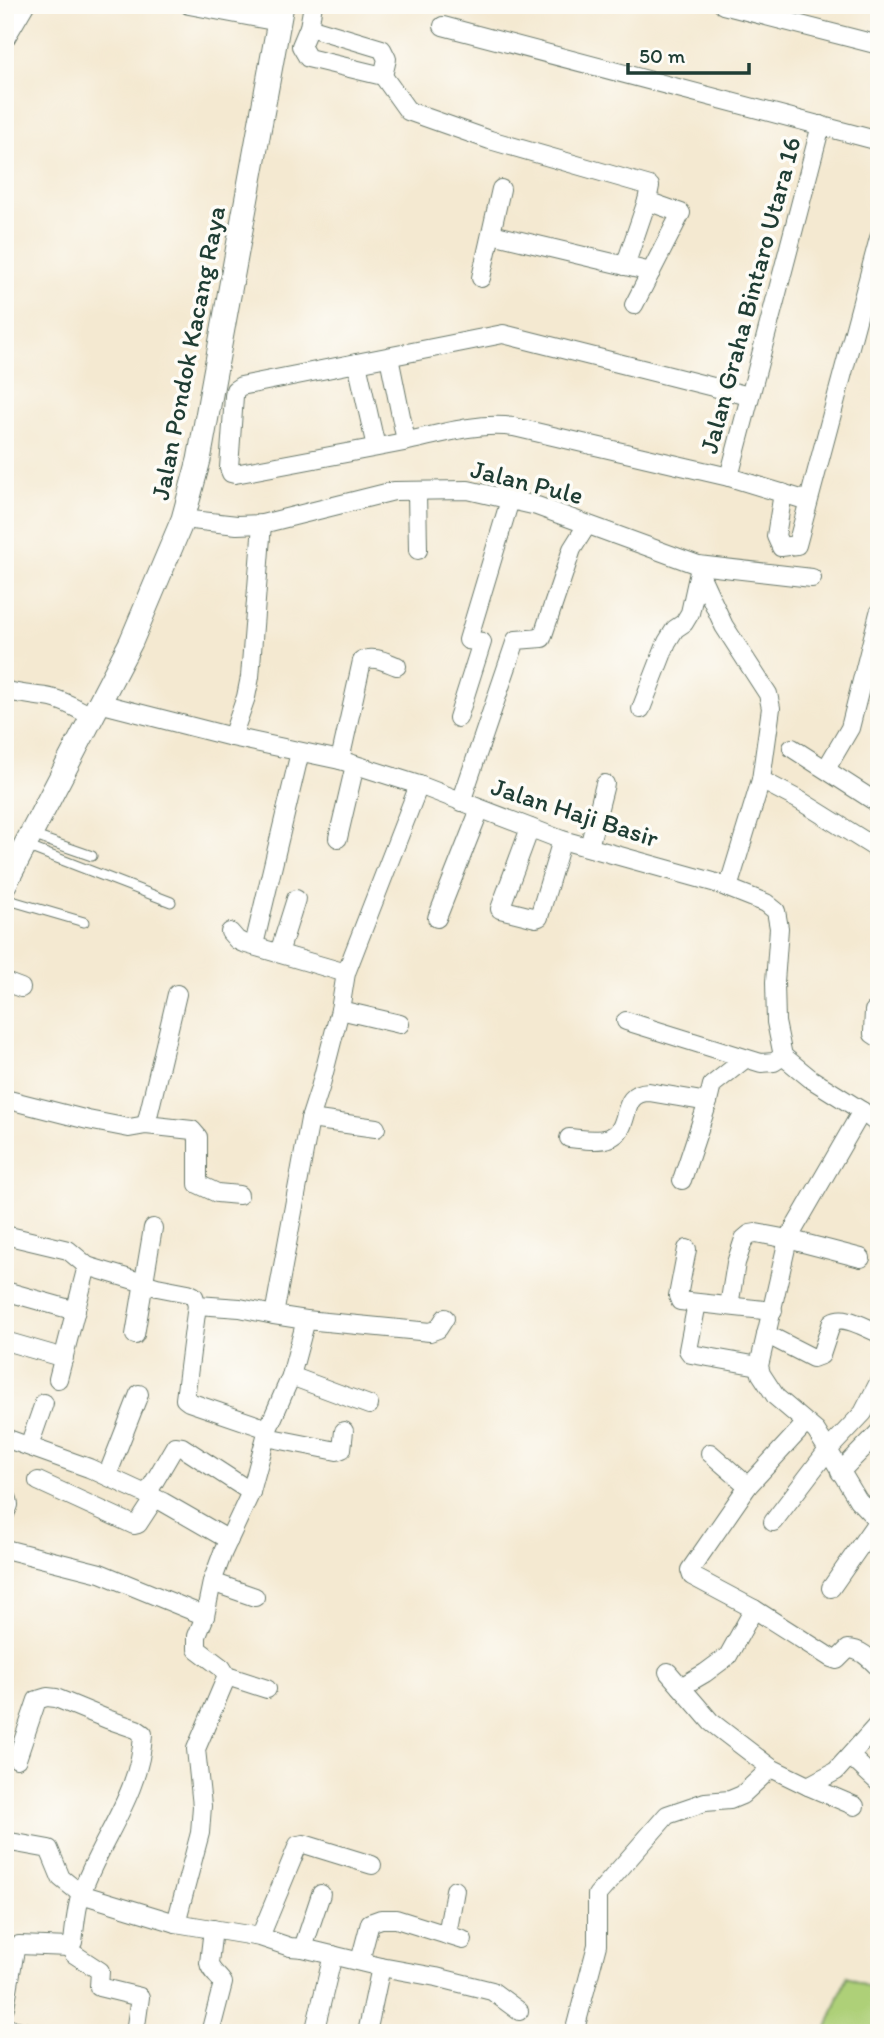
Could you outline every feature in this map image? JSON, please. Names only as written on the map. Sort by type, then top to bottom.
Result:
[{"type":"main road","name":"Jalan Pondok Kacang Raya","points":[[5,884],[131,642],[183,519],[199,460],[281,13]]},
{"type":"street","points":[[5,39],[24,5]]},
{"type":"street","points":[[313,5],[302,46],[308,58],[383,76],[408,111],[490,140],[650,186],[648,201],[625,266]]},
{"type":"street","points":[[723,5],[879,44]]},
{"type":"street","points":[[200,6],[281,13]]},
{"type":"street","points":[[443,26],[879,141]]},
{"type":"street","points":[[309,27],[382,49],[387,59],[383,76]]},
{"type":"street","name":"Jalan Graha Bintaro Utara 16","points":[[729,477],[821,125]]},
{"type":"street","points":[[481,278],[501,189]]},
{"type":"street","points":[[634,305],[681,213],[648,201]]},
{"type":"street","points":[[492,234],[651,272]]},
{"type":"street","points":[[783,493],[776,536],[781,547],[797,545],[879,239]]},
{"type":"street","points":[[749,396],[503,334],[241,386],[235,390],[229,468],[231,473],[236,474],[475,425],[495,424],[729,477],[808,501]]},
{"type":"street","points":[[389,357],[406,441]]},
{"type":"street","points":[[357,363],[376,447]]},
{"type":"street","name":"Jalan Pule","points":[[183,519],[237,526],[262,524],[394,491],[468,490],[537,506],[699,568],[812,578]]},
{"type":"street","points":[[417,491],[418,550]]},
{"type":"street","points":[[458,718],[482,642],[468,640],[510,500]]},
{"type":"street","points":[[232,737],[250,677],[262,524]]},
{"type":"street","points":[[461,802],[516,640],[542,638],[572,549],[587,525]]},
{"type":"street","points":[[641,709],[667,642],[690,613],[699,568]]},
{"type":"street","points":[[699,568],[724,626],[768,694],[771,708],[761,780],[729,888]]},
{"type":"street","points":[[825,769],[850,728],[879,613]]},
{"type":"street","points":[[338,838],[362,661],[374,658],[397,666]]},
{"type":"street","name":"Jalan Haji Basir","points":[[5,690],[348,763],[419,785],[562,840],[713,881],[766,903],[776,912],[779,928],[775,982],[776,1022],[783,1056]]},
{"type":"street","points":[[792,748],[879,804]]},
{"type":"street","points":[[254,946],[300,752]]},
{"type":"street","points":[[761,780],[799,800],[879,850]]},
{"type":"street","points":[[589,847],[605,784]]},
{"type":"street","points":[[274,1315],[310,1119],[340,1010],[346,973],[419,785]]},
{"type":"street","points":[[438,918],[480,809]]},
{"type":"street","points":[[530,828],[500,909],[539,917],[562,840]]},
{"type":"street","points":[[279,953],[296,899]]},
{"type":"street","points":[[230,932],[237,940],[346,973]]},
{"type":"street","points":[[146,1125],[177,994]]},
{"type":"street","points":[[340,1010],[400,1024]]},
{"type":"street","points":[[874,1011],[873,1034],[879,1038]]},
{"type":"street","points":[[626,1021],[761,1063],[774,1062],[783,1056],[811,1079],[862,1111],[878,1125]]},
{"type":"street","points":[[682,1180],[712,1085],[745,1059]]},
{"type":"street","points":[[569,1138],[601,1140],[616,1134],[623,1125],[631,1098],[640,1092],[708,1102]]},
{"type":"street","points":[[5,1099],[129,1128],[146,1125],[192,1130],[198,1137],[198,1184],[217,1193],[239,1195]]},
{"type":"street","points":[[831,1588],[878,1521],[858,1500],[816,1431],[776,1397],[759,1366],[788,1239],[862,1111]]},
{"type":"street","points":[[310,1119],[376,1128]]},
{"type":"street","points":[[135,1335],[153,1228]]},
{"type":"street","points":[[729,1306],[736,1263],[744,1239],[750,1234],[788,1239],[861,1258]]},
{"type":"street","points":[[5,1236],[68,1250],[87,1266],[194,1296],[197,1306],[185,1399],[189,1402],[267,1433],[337,1451],[342,1449],[344,1431]]},
{"type":"street","points":[[687,1249],[678,1299],[680,1301],[772,1311]]},
{"type":"street","points":[[58,1379],[87,1266]]},
{"type":"street","points":[[5,1291],[76,1311]]},
{"type":"street","points":[[697,1303],[688,1350],[691,1354],[759,1366]]},
{"type":"street","points":[[197,1306],[240,1308],[306,1320],[430,1332],[438,1329],[444,1318]]},
{"type":"street","points":[[766,1334],[813,1358],[821,1355],[834,1320],[842,1319],[879,1333]]},
{"type":"street","points":[[267,1689],[227,1676],[222,1668],[197,1649],[197,1636],[205,1616],[212,1582],[251,1492],[267,1433],[291,1376],[306,1320]]},
{"type":"street","points":[[12,1343],[64,1358]]},
{"type":"street","points":[[291,1376],[369,1405]]},
{"type":"street","points":[[774,1522],[828,1450],[863,1413],[879,1382]]},
{"type":"street","points":[[107,1476],[139,1394]]},
{"type":"street","points":[[29,1446],[44,1403]]},
{"type":"street","points":[[806,1423],[748,1486],[690,1572],[692,1576],[754,1609],[831,1658],[837,1660],[848,1649],[854,1649],[879,1668]]},
{"type":"street","points":[[840,1472],[879,1432]]},
{"type":"street","points":[[5,1438],[107,1476],[151,1496],[229,1540]]},
{"type":"street","points":[[38,1481],[136,1525],[175,1447],[182,1447],[251,1492]]},
{"type":"street","points":[[710,1453],[748,1486]]},
{"type":"street","points":[[5,1496],[9,1504],[5,1514]]},
{"type":"street","points":[[5,1549],[100,1573],[205,1616]]},
{"type":"street","points":[[212,1582],[255,1597]]},
{"type":"street","points":[[681,1687],[728,1656],[754,1609]]},
{"type":"street","points":[[668,1672],[711,1722],[771,1768],[855,1806]]},
{"type":"street","points":[[176,1923],[200,1833],[202,1806],[196,1749],[227,1676]]},
{"type":"street","points":[[17,1759],[37,1700],[47,1697],[57,1698],[143,1734],[135,1776],[81,1894],[73,1942],[69,1947]]},
{"type":"street","points":[[808,1786],[836,1771],[879,1723]]},
{"type":"street","points":[[850,1756],[879,1783]]},
{"type":"street","points":[[574,2033],[597,1945],[597,1895],[667,1815],[705,1802],[730,1800],[742,1795],[771,1768]]},
{"type":"street","points":[[5,1842],[49,1849],[61,1878],[81,1894],[176,1923],[260,1937],[290,1947],[436,1977],[492,1992],[519,2011]]},
{"type":"street","points":[[260,1937],[298,1845],[304,1844],[372,1865]]},
{"type":"street","points":[[360,1961],[370,1923],[381,1919],[396,1919],[455,1937],[455,1890]]},
{"type":"street","points":[[303,1948],[321,1895]]},
{"type":"street","points":[[210,2033],[223,1983],[209,1968],[213,1929]]},
{"type":"street","points":[[5,2007],[15,1950],[12,1944],[69,1947]]},
{"type":"street","points":[[69,1947],[74,1954],[100,1971],[99,1987],[140,1997],[135,2033]]},
{"type":"street","points":[[314,2033],[333,1955]]},
{"type":"street","points":[[367,2033],[381,1967]]},
{"type":"street","points":[[5,2028],[33,2033]]},
{"type":"lane","points":[[28,840],[92,856]]},
{"type":"lane","points":[[28,840],[171,902]]},
{"type":"lane","points":[[5,899],[84,922]]},
{"type":"green space","points":[[847,1976],[879,1993],[879,2033],[825,2033]]}]
